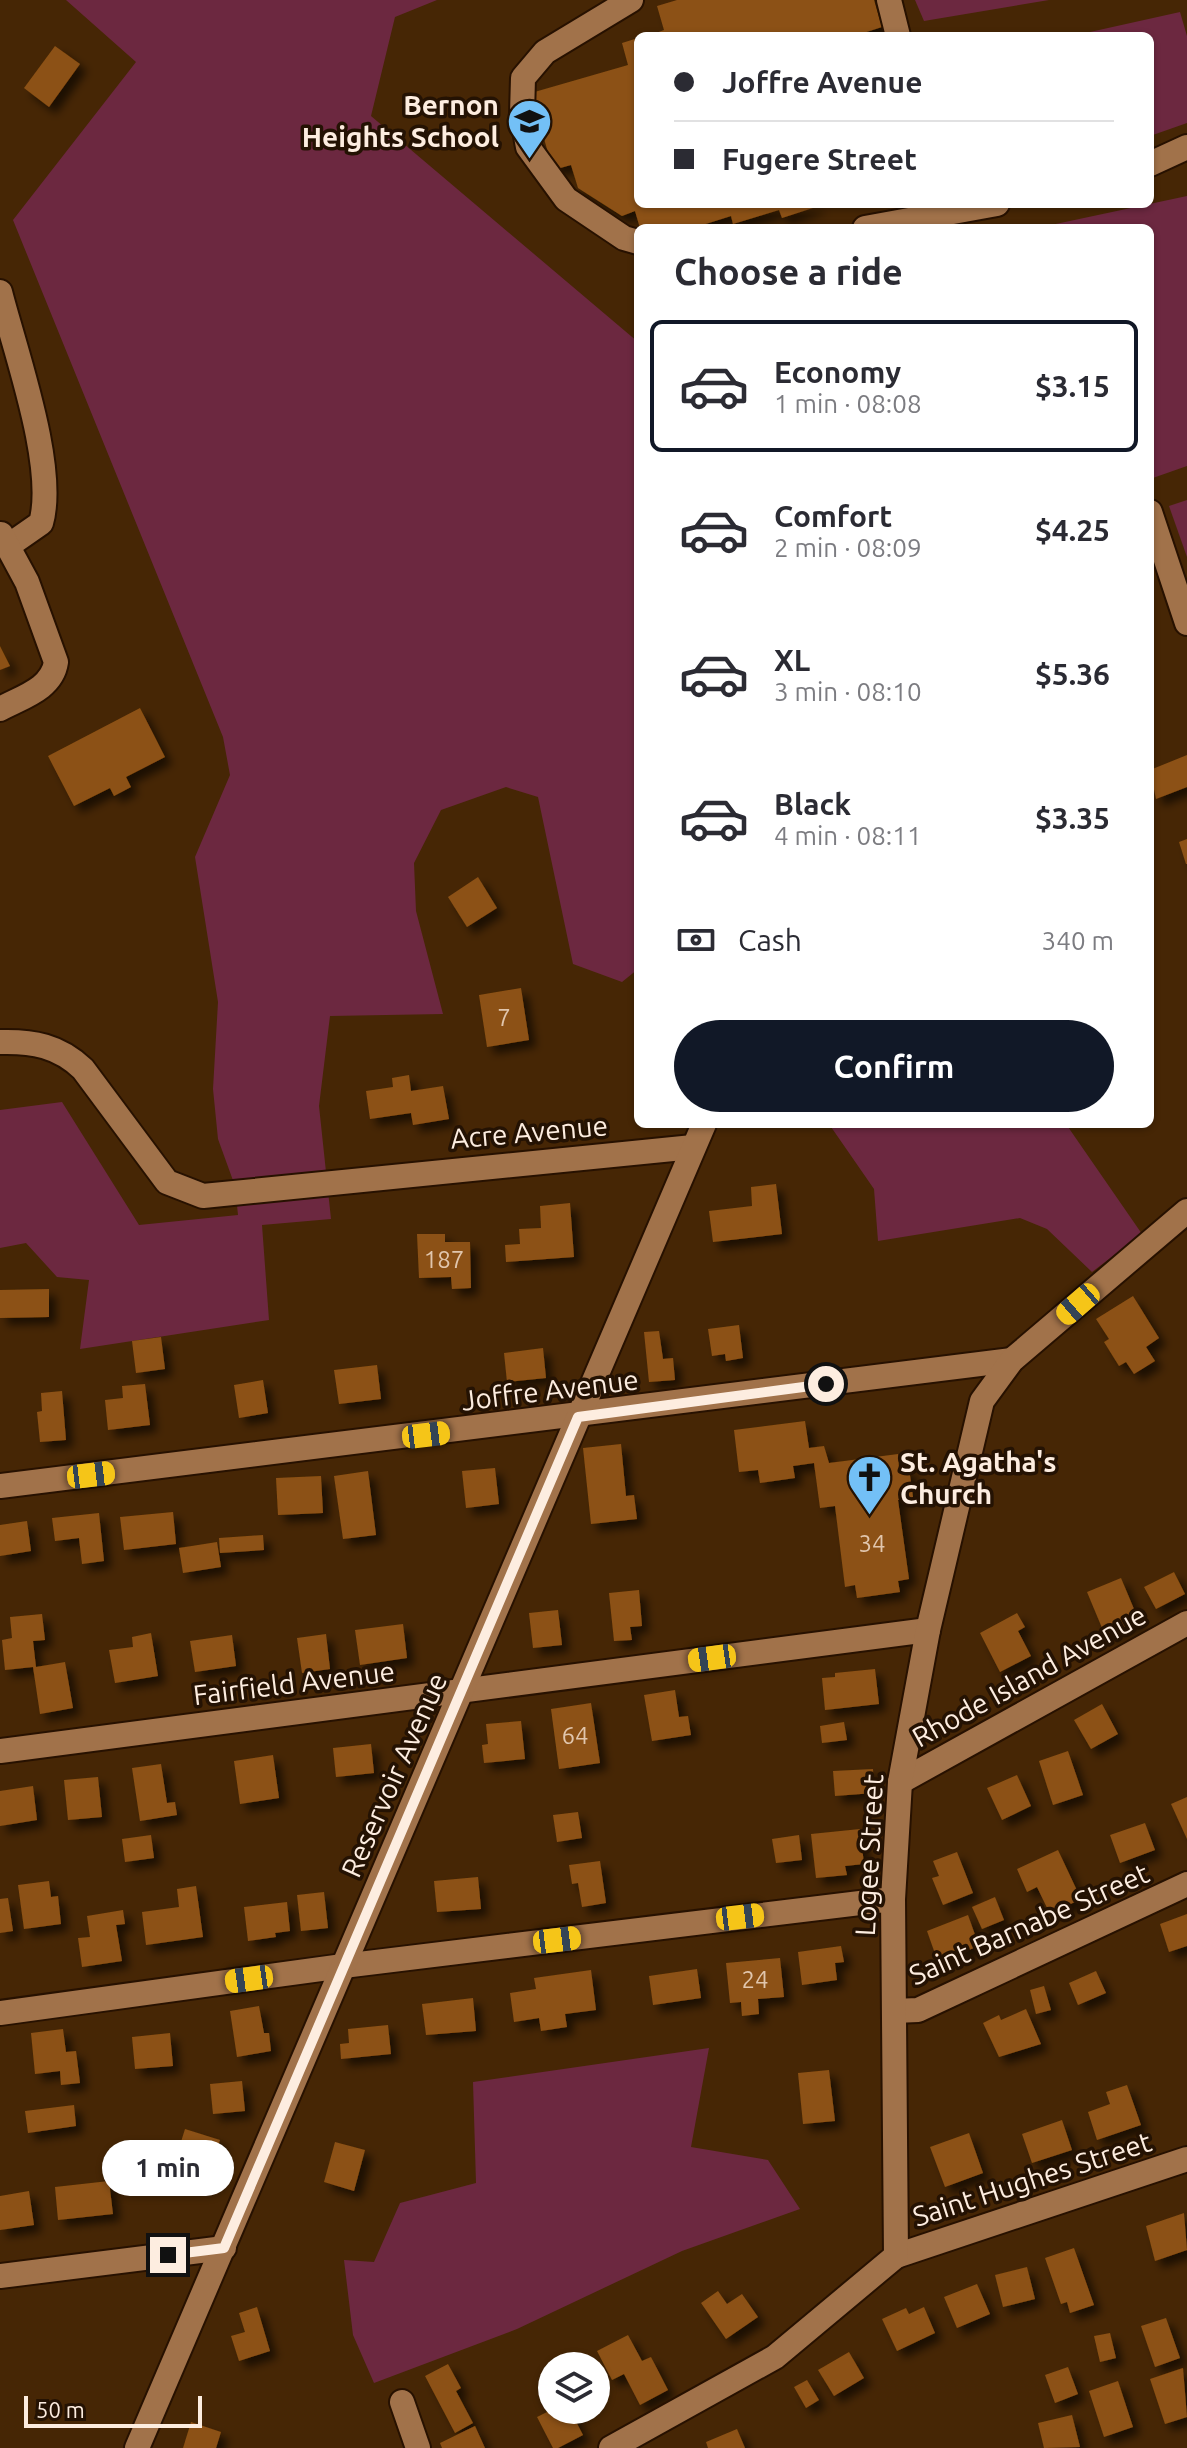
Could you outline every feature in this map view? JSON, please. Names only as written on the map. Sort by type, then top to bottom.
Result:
[{"type":"street","points":[[631,0],[545,52],[523,78],[522,114],[528,147],[566,199],[624,238],[634,241]]},
{"type":"street","points":[[889,0],[897,32]]},
{"type":"street","points":[[1154,162],[1187,147]]},
{"type":"street","points":[[876,224],[914,210],[942,208]]},
{"type":"street","points":[[0,292],[37,436],[47,502],[41,523],[4,539],[27,582],[56,662],[54,674],[47,684],[0,709]]},
{"type":"street","points":[[1154,524],[1187,623]]},
{"type":"street","name":"Acre Avenue","points":[[0,1042],[24,1041],[68,1055],[107,1100],[167,1182],[203,1196],[693,1147]]},
{"type":"street","name":"Reservoir Avenue","points":[[137,2448],[464,1691],[702,1128]]},
{"type":"street","name":"Logee Street","points":[[896,2256],[893,1899],[900,1782],[928,1630],[982,1401],[1012,1360],[1187,1211]]},
{"type":"street","name":"Joffre Avenue","points":[[0,1486],[578,1417],[1012,1360]]},
{"type":"street","name":"Rhode Island Avenue","points":[[900,1782],[1187,1623]]},
{"type":"street","name":"Fairfield Avenue","points":[[0,1751],[928,1630]]},
{"type":"street","name":"Saint Barnabe Street","points":[[894,2011],[918,2010],[1187,1884]]},
{"type":"street","points":[[0,2013],[343,1966],[893,1899]]},
{"type":"street","name":"Saint Hughes Street","points":[[896,2256],[1187,2159]]},
{"type":"street","points":[[0,2276],[224,2248]]},
{"type":"street","points":[[611,2448],[775,2357],[896,2256]]},
{"type":"street","points":[[402,2402],[418,2448]]},
{"type":"shaded area","points":[[66,0],[437,0],[395,17],[371,116],[634,339],[634,972],[622,982],[573,964],[538,797],[506,787],[441,810],[414,863],[416,911],[443,1014],[330,1016],[319,1106],[331,1219],[262,1225],[269,1320],[80,1349],[89,1280],[57,1277],[26,1243],[0,1248],[0,1110],[62,1102],[139,1225],[238,1215],[235,1186],[218,1139],[213,1089],[218,1002],[195,857],[230,775],[223,737],[13,220],[136,62]]},
{"type":"shaded area","points":[[915,0],[1049,0],[924,21]]},
{"type":"shaded area","points":[[1180,12],[1187,36],[1187,123],[1154,135],[1154,32],[1090,32]]},
{"type":"shaded area","points":[[1187,196],[1187,466],[1154,478],[1154,224],[1056,224],[1131,208],[1154,208],[1154,203]]},
{"type":"shaded area","points":[[1187,500],[1187,557],[1169,506]]},
{"type":"shaded area","points":[[832,1128],[1069,1128],[1142,1234],[1092,1272],[1047,1229],[1020,1218],[878,1241],[874,1189]]},
{"type":"shaded area","points":[[709,2048],[691,2147],[768,2160],[800,2209],[682,2251],[517,2329],[374,2383],[353,2335],[344,2260],[374,2262],[400,2203],[476,2183],[473,2082]]},
{"type":"building","points":[[677,0],[874,0],[882,27],[866,32],[659,32],[664,30],[657,6]]},
{"type":"building","points":[[634,39],[634,208],[813,208],[782,218],[779,210],[733,224],[731,216],[706,224],[639,224],[635,211],[622,216],[578,188],[571,165],[553,170],[531,93],[628,65],[622,43]]},
{"type":"building","points":[[55,46],[80,64],[49,107],[24,88]]},
{"type":"building","points":[[0,646],[10,666],[0,670]]},
{"type":"building","points":[[140,708],[165,757],[126,777],[131,787],[114,796],[110,788],[74,806],[48,756]]},
{"type":"building","points":[[1187,755],[1187,787],[1156,799],[1154,768]]},
{"type":"building","points":[[1187,839],[1187,864],[1186,864],[1179,842]]},
{"type":"building","points":[[478,877],[497,908],[467,927],[448,897]]},
{"type":"building","points":[[521,988],[529,1040],[487,1047],[479,995]]},
{"type":"building","points":[[409,1075],[411,1091],[443,1086],[449,1119],[413,1125],[411,1113],[370,1119],[366,1091],[393,1087],[392,1078]]},
{"type":"building","points":[[776,1184],[782,1234],[713,1242],[709,1211],[752,1206],[751,1187]]},
{"type":"building","points":[[570,1203],[574,1257],[506,1262],[505,1245],[520,1244],[519,1229],[541,1228],[540,1206]]},
{"type":"building","points":[[417,1234],[445,1234],[445,1242],[470,1242],[471,1288],[452,1289],[451,1277],[419,1278]]},
{"type":"building","points":[[49,1289],[49,1317],[0,1318],[0,1290]]},
{"type":"building","points":[[1133,1296],[1159,1338],[1146,1347],[1155,1361],[1134,1374],[1126,1362],[1119,1366],[1104,1342],[1109,1339],[1096,1319]]},
{"type":"building","points":[[739,1325],[743,1358],[726,1361],[725,1354],[712,1356],[708,1329]]},
{"type":"building","points":[[659,1331],[663,1359],[673,1358],[675,1380],[649,1382],[644,1332]]},
{"type":"building","points":[[161,1337],[165,1369],[136,1373],[132,1341]]},
{"type":"building","points":[[543,1348],[546,1378],[507,1382],[504,1353]]},
{"type":"building","points":[[377,1365],[381,1399],[339,1404],[334,1370]]},
{"type":"building","points":[[263,1380],[268,1413],[239,1418],[234,1385]]},
{"type":"building","points":[[145,1384],[150,1425],[108,1430],[105,1400],[123,1398],[122,1386]]},
{"type":"building","points":[[62,1391],[66,1440],[40,1442],[37,1412],[42,1411],[41,1393]]},
{"type":"building","name":"St. Agatha's Church","points":[[805,1421],[809,1448],[824,1446],[829,1463],[898,1454],[899,1469],[909,1468],[913,1497],[898,1500],[909,1579],[898,1581],[900,1592],[857,1598],[855,1585],[845,1587],[835,1506],[820,1508],[814,1463],[793,1466],[795,1478],[760,1483],[758,1470],[739,1472],[734,1430]]},
{"type":"building","points":[[621,1444],[626,1496],[634,1495],[637,1519],[591,1524],[583,1448]]},
{"type":"building","points":[[495,1468],[499,1504],[466,1508],[462,1471]]},
{"type":"building","points":[[368,1471],[376,1535],[343,1539],[334,1476]]},
{"type":"building","points":[[321,1476],[323,1513],[278,1515],[276,1478]]},
{"type":"building","points":[[173,1512],[176,1544],[124,1550],[120,1517]]},
{"type":"building","points":[[99,1513],[104,1561],[82,1564],[79,1538],[55,1541],[52,1518]]},
{"type":"building","points":[[27,1521],[31,1551],[0,1556],[0,1525]]},
{"type":"building","points":[[263,1535],[264,1550],[220,1553],[219,1538]]},
{"type":"building","points":[[217,1542],[221,1567],[183,1573],[179,1548]]},
{"type":"building","points":[[1174,1572],[1185,1594],[1156,1609],[1144,1587]]},
{"type":"building","points":[[1121,1578],[1139,1621],[1105,1635],[1087,1592]]},
{"type":"building","points":[[639,1590],[642,1626],[630,1627],[632,1640],[614,1641],[609,1593]]},
{"type":"building","points":[[558,1610],[562,1645],[533,1648],[529,1613]]},
{"type":"building","points":[[1017,1613],[1025,1627],[1018,1631],[1031,1656],[1000,1672],[980,1633]]},
{"type":"building","points":[[42,1614],[45,1640],[33,1641],[36,1667],[65,1662],[73,1708],[40,1714],[33,1667],[5,1670],[2,1640],[12,1638],[10,1617]]},
{"type":"building","points":[[403,1624],[407,1658],[360,1665],[355,1630]]},
{"type":"building","points":[[151,1633],[158,1676],[115,1683],[109,1650],[133,1647],[132,1637]]},
{"type":"building","points":[[326,1634],[330,1669],[302,1673],[297,1638]]},
{"type":"building","points":[[232,1635],[236,1666],[195,1672],[190,1641]]},
{"type":"building","points":[[875,1669],[879,1704],[825,1710],[822,1678],[835,1677],[835,1673]]},
{"type":"building","points":[[675,1690],[679,1717],[688,1716],[691,1735],[652,1741],[644,1695]]},
{"type":"building","points":[[591,1703],[600,1763],[559,1769],[551,1709]]},
{"type":"building","points":[[1102,1704],[1118,1734],[1091,1749],[1074,1720]]},
{"type":"building","points":[[521,1721],[525,1759],[484,1763],[482,1745],[488,1744],[486,1724]]},
{"type":"building","points":[[844,1722],[847,1740],[822,1743],[820,1726]]},
{"type":"building","points":[[371,1744],[374,1773],[336,1777],[333,1748]]},
{"type":"building","points":[[1068,1751],[1083,1795],[1053,1805],[1039,1761]]},
{"type":"building","points":[[273,1755],[279,1798],[240,1804],[234,1761]]},
{"type":"building","points":[[161,1764],[167,1803],[175,1802],[177,1815],[140,1821],[132,1768]]},
{"type":"building","points":[[873,1769],[874,1793],[835,1796],[833,1771]]},
{"type":"building","points":[[1017,1775],[1031,1806],[1002,1820],[987,1788]]},
{"type":"building","points":[[98,1777],[102,1817],[68,1820],[64,1780]]},
{"type":"building","points":[[33,1786],[37,1820],[0,1826],[0,1791]]},
{"type":"building","points":[[1187,1797],[1187,1839],[1171,1804]]},
{"type":"building","points":[[578,1812],[582,1838],[557,1842],[553,1815]]},
{"type":"building","points":[[1145,1823],[1155,1850],[1120,1863],[1110,1835]]},
{"type":"building","points":[[860,1829],[864,1864],[845,1866],[847,1875],[816,1878],[811,1834]]},
{"type":"building","points":[[151,1835],[154,1858],[125,1862],[122,1839]]},
{"type":"building","points":[[799,1835],[802,1860],[776,1863],[772,1839]]},
{"type":"building","points":[[1058,1850],[1081,1899],[1050,1914],[1037,1887],[1027,1892],[1017,1869]]},
{"type":"building","points":[[957,1852],[973,1893],[943,1905],[932,1878],[939,1876],[933,1861]]},
{"type":"building","points":[[600,1861],[606,1903],[582,1907],[578,1883],[572,1884],[569,1865]]},
{"type":"building","points":[[478,1877],[481,1909],[437,1912],[434,1881]]},
{"type":"building","points":[[49,1881],[51,1897],[58,1896],[61,1924],[24,1929],[18,1885]]},
{"type":"building","points":[[196,1886],[203,1937],[146,1945],[142,1912],[179,1907],[177,1889]]},
{"type":"building","points":[[324,1892],[328,1928],[301,1931],[297,1895]]},
{"type":"building","points":[[995,1897],[1004,1920],[982,1929],[972,1907]]},
{"type":"building","points":[[8,1898],[13,1931],[0,1933],[0,1899]]},
{"type":"building","points":[[287,1902],[290,1931],[275,1933],[276,1937],[248,1941],[244,1907]]},
{"type":"building","points":[[123,1910],[125,1924],[116,1925],[122,1961],[82,1967],[78,1938],[90,1937],[87,1916]]},
{"type":"building","points":[[1187,1914],[1187,1946],[1169,1952],[1160,1924]]},
{"type":"building","points":[[968,1915],[979,1946],[938,1962],[927,1931]]},
{"type":"building","points":[[841,1946],[844,1962],[835,1963],[837,1980],[802,1985],[798,1952]]},
{"type":"building","points":[[780,1958],[784,1997],[758,1999],[759,2014],[742,2016],[741,2002],[730,2003],[726,1963]]},
{"type":"building","points":[[697,1969],[701,1998],[653,2005],[649,1976]]},
{"type":"building","points":[[591,1970],[596,2010],[565,2014],[567,2027],[541,2031],[539,2018],[514,2022],[510,1993],[536,1989],[534,1978]]},
{"type":"building","points":[[1096,1971],[1106,1993],[1078,2005],[1069,1983]]},
{"type":"building","points":[[1044,1986],[1051,2010],[1036,2014],[1030,1990]]},
{"type":"building","points":[[473,1998],[476,2031],[426,2035],[422,2004]]},
{"type":"building","points":[[259,2006],[264,2033],[269,2033],[271,2051],[237,2057],[230,2011]]},
{"type":"building","points":[[1026,2009],[1041,2044],[999,2057],[983,2023],[999,2015],[1001,2020]]},
{"type":"building","points":[[388,2025],[391,2054],[341,2059],[340,2044],[349,2043],[348,2029]]},
{"type":"building","points":[[63,2029],[66,2052],[76,2051],[80,2083],[61,2085],[60,2071],[35,2074],[31,2033]]},
{"type":"building","points":[[170,2033],[173,2066],[135,2069],[132,2037]]},
{"type":"building","points":[[829,2070],[835,2121],[803,2124],[798,2073]]},
{"type":"building","points":[[242,2081],[245,2111],[213,2114],[210,2084]]},
{"type":"building","points":[[1127,2085],[1141,2125],[1097,2140],[1088,2112],[1110,2104],[1106,2092]]},
{"type":"building","points":[[74,2105],[76,2126],[28,2133],[25,2111]]},
{"type":"building","points":[[1062,2120],[1072,2150],[1032,2163],[1022,2134]]},
{"type":"building","points":[[185,2129],[220,2140],[205,2185],[171,2174]]},
{"type":"building","points":[[969,2133],[983,2173],[945,2187],[930,2147]]},
{"type":"building","points":[[335,2142],[365,2150],[354,2191],[324,2182]]},
{"type":"building","points":[[109,2181],[113,2214],[58,2220],[55,2187]]},
{"type":"building","points":[[29,2191],[34,2225],[0,2230],[0,2196]]},
{"type":"building","points":[[1184,2213],[1187,2250],[1155,2261],[1146,2226]]},
{"type":"building","points":[[1074,2248],[1094,2305],[1070,2313],[1067,2302],[1061,2304],[1045,2258]]},
{"type":"building","points":[[1027,2267],[1035,2299],[1003,2307],[995,2275]]},
{"type":"building","points":[[977,2284],[990,2314],[957,2328],[944,2297]]},
{"type":"building","points":[[718,2291],[727,2304],[742,2294],[758,2317],[726,2339],[701,2303]]},
{"type":"building","points":[[257,2307],[270,2351],[239,2361],[231,2336],[245,2332],[239,2313]]},
{"type":"building","points":[[924,2307],[935,2333],[897,2351],[882,2319],[906,2308],[909,2314]]},
{"type":"building","points":[[1166,2318],[1180,2358],[1155,2367],[1141,2326]]},
{"type":"building","points":[[1110,2333],[1116,2358],[1100,2362],[1094,2336]]},
{"type":"building","points":[[628,2335],[642,2361],[651,2357],[668,2390],[640,2405],[624,2374],[612,2380],[610,2352],[597,2351]]},
{"type":"building","points":[[849,2352],[864,2378],[834,2396],[818,2370]]},
{"type":"building","points":[[448,2364],[461,2388],[456,2391],[473,2423],[455,2433],[425,2376]]},
{"type":"building","points":[[1068,2367],[1078,2394],[1055,2403],[1045,2375]]},
{"type":"building","points":[[1183,2368],[1187,2417],[1165,2424],[1150,2379]]},
{"type":"building","points":[[807,2380],[819,2400],[806,2408],[794,2387]]},
{"type":"building","points":[[1118,2381],[1133,2427],[1104,2437],[1089,2391]]},
{"type":"building","points":[[1072,2415],[1080,2447],[1044,2448],[1038,2423]]},
{"type":"building","points":[[191,2422],[221,2432],[216,2448],[183,2448]]},
{"type":"building","points":[[541,2424],[577,2424],[583,2435],[553,2448]]},
{"type":"building","points":[[475,2426],[485,2448],[442,2448],[440,2443]]},
{"type":"building","points":[[737,2429],[745,2448],[708,2448],[706,2442]]},
{"type":"place","name":"Bernon Heights School","points":[[530,160]]},
{"type":"place","name":"St. Agatha's Church","points":[[869,1517]]},
{"type":"route","points":[[168,2255],[224,2248],[464,1691],[578,1417],[826,1384]]}]
